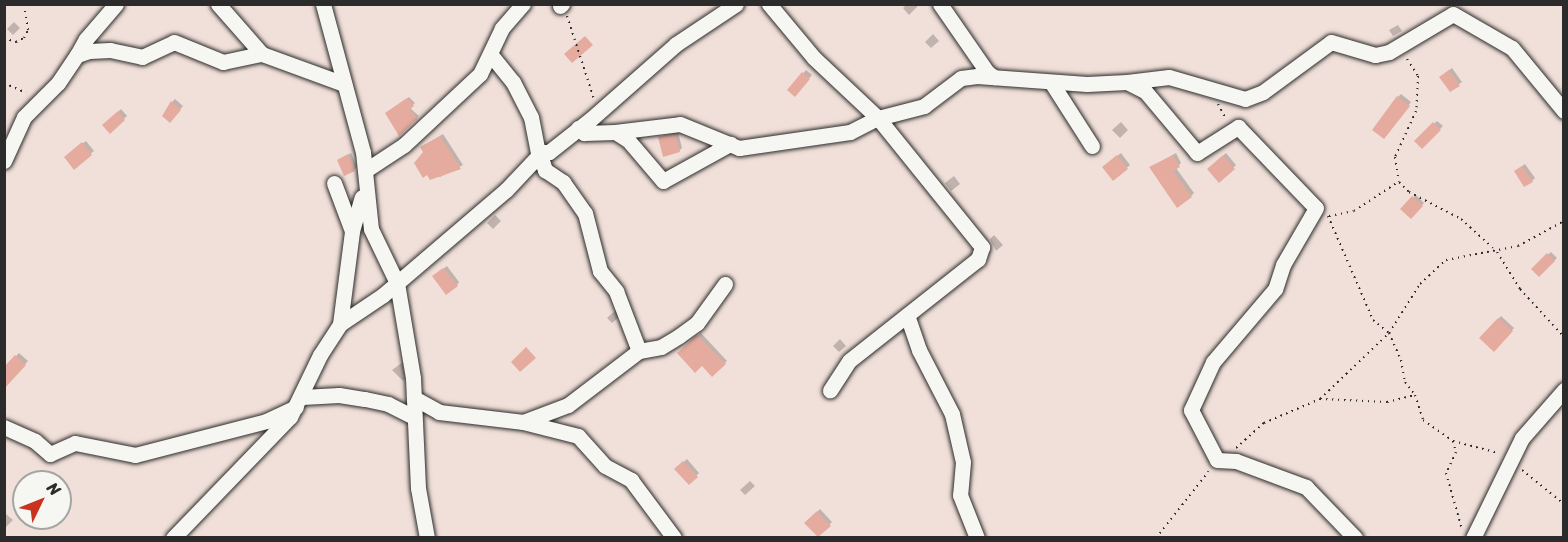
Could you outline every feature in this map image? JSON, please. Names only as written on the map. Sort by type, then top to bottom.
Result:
[{"type":"street","points":[[4,161],[24,117],[58,83],[86,39],[116,4]]},
{"type":"street","points":[[218,4],[262,54],[344,84]]},
{"type":"street","points":[[323,4],[366,170],[364,189],[352,231],[340,324]]},
{"type":"street","points":[[366,170],[404,145],[487,66],[502,28],[523,4]]},
{"type":"street","points":[[173,537],[257,454],[300,401],[320,355],[340,324],[397,283],[506,190],[544,153],[578,128],[676,44],[736,4]]},
{"type":"street","points":[[769,4],[814,58],[878,118],[982,247],[978,259],[849,361],[830,390]]},
{"type":"street","points":[[940,4],[987,72],[994,77]]},
{"type":"street","points":[[578,128],[584,133],[615,132],[680,124],[739,148],[850,132],[878,118],[924,106],[961,78],[994,77],[1051,82],[1127,82],[1169,77],[1245,99],[1263,92],[1331,42],[1375,55],[1402,44],[1442,18],[1457,14],[1475,30],[1504,42],[1525,59],[1563,111]]},
{"type":"street","points":[[77,55],[99,49],[142,57],[174,42],[223,62],[262,54]]},
{"type":"street","points":[[491,54],[513,82],[531,117],[538,152],[544,153]]},
{"type":"street","points":[[1051,82],[1092,146]]},
{"type":"street","points":[[1127,82],[1145,91],[1197,153],[1238,128],[1316,208],[1283,265],[1275,289],[1213,362],[1191,410],[1217,460],[1236,461],[1306,487],[1355,537]]},
{"type":"street","points":[[615,132],[628,140],[656,178],[663,181],[730,144]]},
{"type":"street","points":[[544,153],[545,170],[564,182],[585,213],[600,272],[616,291],[639,351]]},
{"type":"street","points":[[334,183],[352,231]]},
{"type":"street","points":[[364,189],[371,229],[397,283],[416,399],[414,417],[418,488],[427,537]]},
{"type":"street","points":[[523,422],[568,405],[639,351],[661,347],[697,323],[725,284]]},
{"type":"street","points":[[907,315],[919,351],[952,414],[963,462],[960,495],[977,537]]},
{"type":"street","points":[[1473,537],[1510,458],[1538,417],[1563,390]]},
{"type":"street","points":[[4,427],[34,441],[50,454],[75,443],[135,455],[266,421],[300,401],[339,395],[365,399],[414,417]]},
{"type":"street","points":[[416,399],[439,412],[523,422],[578,436],[605,466],[631,480],[674,537]]},
{"type":"path","points":[[4,39],[16,42],[24,38],[28,30],[24,4]]},
{"type":"path","points":[[561,5],[572,22],[596,113]]},
{"type":"path","points":[[1402,44],[1405,56],[1418,76],[1414,120],[1395,157],[1399,182],[1409,192],[1461,219],[1494,248],[1495,252],[1518,246],[1563,221]]},
{"type":"path","points":[[4,83],[30,94]]},
{"type":"path","points":[[1328,216],[1373,320],[1389,333],[1401,360],[1405,382],[1415,395],[1423,420],[1453,441],[1456,452],[1446,473],[1455,513],[1466,537]]},
{"type":"path","points":[[1156,537],[1217,460],[1264,423],[1320,399],[1389,333],[1420,284],[1446,260],[1494,248]]},
{"type":"path","points":[[1494,248],[1520,289],[1563,337]]},
{"type":"path","points":[[1320,399],[1387,402],[1415,395]]},
{"type":"path","points":[[1453,441],[1460,440],[1510,458],[1545,492],[1563,504]]},
{"type":"building","points":[[585,36],[593,45],[572,63],[564,54]]},
{"type":"building","points":[[1449,70],[1460,86],[1450,92],[1439,77]]},
{"type":"building","points":[[802,72],[810,79],[795,97],[787,90]]},
{"type":"building","points":[[1397,96],[1410,106],[1384,139],[1372,130]]},
{"type":"building","points":[[407,98],[414,106],[409,110],[418,118],[399,136],[385,113]]},
{"type":"building","points":[[171,101],[181,110],[170,123],[162,116]]},
{"type":"building","points":[[118,111],[125,120],[110,134],[102,125]]},
{"type":"building","points":[[1433,122],[1441,130],[1422,149],[1414,141]]},
{"type":"building","points":[[675,134],[680,152],[663,157],[658,137]]},
{"type":"building","points":[[440,136],[461,169],[430,180],[427,175],[423,178],[414,163],[423,152],[420,147]]},
{"type":"building","points":[[82,142],[92,155],[74,170],[64,157]]},
{"type":"building","points":[[348,154],[355,171],[344,176],[337,160]]},
{"type":"building","points":[[1117,155],[1128,169],[1113,181],[1102,167]]},
{"type":"building","points":[[1173,155],[1180,167],[1173,171],[1192,197],[1177,208],[1149,167]]},
{"type":"building","points":[[1223,155],[1235,169],[1219,183],[1207,169]]},
{"type":"building","points":[[1522,166],[1533,182],[1524,187],[1514,171]]},
{"type":"building","points":[[1412,196],[1423,206],[1411,219],[1400,209]]},
{"type":"building","points":[[1547,253],[1555,261],[1539,277],[1531,269]]},
{"type":"building","points":[[443,268],[458,286],[446,295],[432,276]]},
{"type":"building","points":[[1498,318],[1513,331],[1494,352],[1479,338]]},
{"type":"building","points":[[697,335],[726,364],[712,377],[702,366],[695,373],[677,353]]},
{"type":"building","points":[[526,347],[536,358],[520,372],[511,362]]},
{"type":"building","points":[[15,355],[26,365],[4,389],[4,367]]},
{"type":"building","points":[[683,461],[698,477],[689,485],[674,469]]},
{"type":"building","points":[[817,511],[831,526],[818,537],[804,523]]}]
